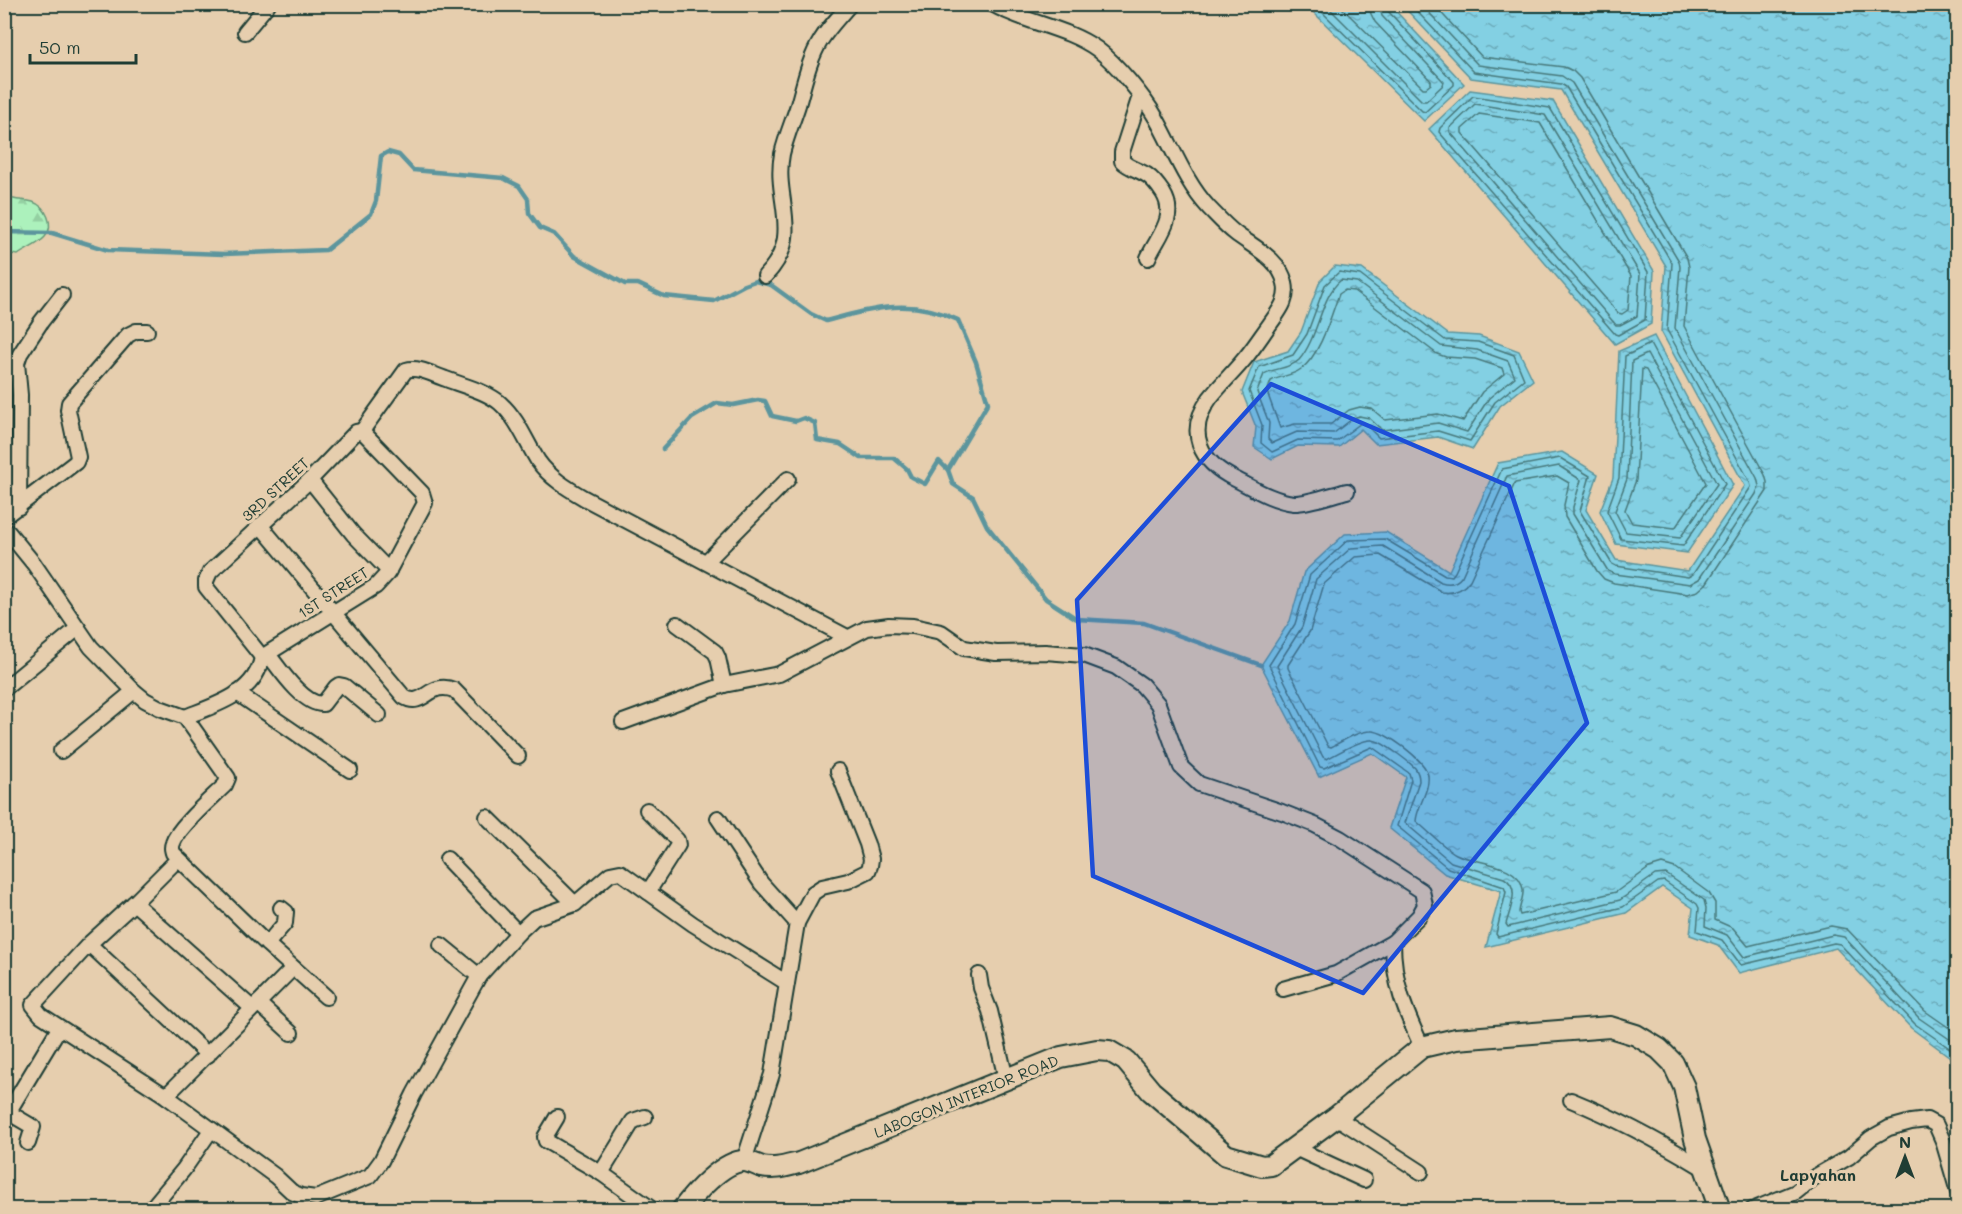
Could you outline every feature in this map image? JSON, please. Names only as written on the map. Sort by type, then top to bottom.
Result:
[{"type":"street","points":[[245,32],[268,4]]},
{"type":"street","points":[[765,276],[782,256],[786,220],[782,192],[782,155],[808,70],[821,40],[850,4]]},
{"type":"street","points":[[992,4],[1004,12],[1067,34],[1097,49],[1123,75],[1155,116],[1189,181],[1208,207],[1234,232],[1260,250],[1282,273],[1286,285],[1286,300],[1247,356],[1210,399],[1202,412],[1198,429],[1199,444],[1204,456],[1219,472],[1272,497],[1295,503],[1347,491]]},
{"type":"street","points":[[1140,96],[1122,152],[1122,161],[1127,166],[1149,176],[1169,202],[1169,214],[1165,226],[1148,258]]},
{"type":"street","points":[[19,507],[20,396],[17,363],[20,354],[62,295]]},
{"type":"street","points":[[4,517],[76,462],[78,457],[68,410],[69,404],[128,335],[136,331],[147,331]]},
{"type":"street","name":"3RD STREET","points":[[265,655],[206,587],[210,572],[310,480],[356,432],[362,431],[406,370],[417,369],[490,396],[501,404],[513,418],[539,462],[557,481],[584,498],[706,562]]},
{"type":"street","name":"1ST STREET","points":[[185,717],[231,699],[258,673],[265,655],[376,586],[389,571],[425,503],[425,498],[362,431]]},
{"type":"street","points":[[788,479],[706,562],[847,637]]},
{"type":"street","points":[[310,480],[353,534],[389,571]]},
{"type":"street","points":[[260,525],[404,697],[410,701],[416,701],[440,687],[454,690],[518,756]]},
{"type":"street","points":[[4,531],[8,532],[34,564],[91,647],[134,691],[160,708],[185,717],[228,778],[228,782],[185,825],[172,847],[178,859],[326,997]]},
{"type":"street","points":[[677,624],[715,652],[724,685]]},
{"type":"street","points":[[623,722],[724,685],[779,674],[867,628],[889,625],[913,626],[941,632],[964,648],[996,653],[1045,652],[1084,655],[1116,667],[1142,685],[1158,704],[1181,767],[1199,784],[1315,825],[1340,838],[1422,891],[1425,905],[1419,916],[1393,942],[1336,974],[1283,989]]},
{"type":"street","points":[[4,689],[78,628]]},
{"type":"street","points":[[265,655],[288,682],[318,705],[323,704],[339,685],[344,686],[379,715]]},
{"type":"street","points":[[61,751],[134,691]]},
{"type":"street","points":[[237,693],[350,770]]},
{"type":"street","points":[[682,1209],[728,1165],[744,1161],[772,1074],[797,923],[813,892],[822,887],[848,881],[868,871],[870,866],[871,859],[867,844],[838,771]]},
{"type":"street","points":[[647,810],[677,840],[678,845],[648,892]]},
{"type":"street","points":[[487,817],[575,903]]},
{"type":"street","points":[[718,818],[761,883],[797,923]]},
{"type":"street","points":[[178,859],[89,944],[33,1005],[41,1015],[59,1028],[166,1096],[275,1176],[292,1192],[301,1196],[316,1198],[370,1176],[381,1161],[414,1094],[479,976],[534,918],[575,903],[610,874],[620,872],[693,924],[787,983]]},
{"type":"street","points":[[447,859],[518,933]]},
{"type":"street","points":[[134,903],[255,1005],[291,1032]]},
{"type":"street","points":[[267,944],[285,923],[286,912],[282,908]]},
{"type":"street","points":[[1393,942],[1393,960],[1398,987],[1405,1011],[1422,1047]]},
{"type":"street","points":[[89,944],[208,1055]]},
{"type":"street","points":[[441,945],[479,976]]},
{"type":"street","points":[[166,1096],[293,968]]},
{"type":"street","points":[[979,975],[1006,1079]]},
{"type":"street","name":"LABOGON INTERIOR ROAD","points":[[744,1161],[764,1167],[781,1168],[799,1163],[1061,1057],[1097,1050],[1109,1052],[1126,1061],[1150,1090],[1226,1155],[1262,1166],[1271,1166],[1422,1047],[1456,1039],[1610,1027],[1636,1035],[1659,1049],[1673,1063],[1684,1087],[1695,1139],[1720,1209]]},
{"type":"street","points":[[28,1143],[33,1127],[9,1111],[59,1028]]},
{"type":"street","points":[[1571,1100],[1607,1115],[1705,1169]]},
{"type":"street","points":[[557,1117],[545,1137],[546,1141],[601,1173],[653,1209]]},
{"type":"street","points":[[601,1173],[633,1121],[645,1117]]},
{"type":"street","points":[[1336,1117],[1422,1172]]},
{"type":"street","points":[[1752,1209],[1796,1192],[1816,1176],[1849,1157],[1871,1138],[1890,1128],[1928,1120],[1936,1125],[1943,1141],[1958,1192]]},
{"type":"street","points":[[150,1209],[212,1130]]},
{"type":"street","points":[[1295,1148],[1364,1180]]},
{"type":"highlighted area","points":[[1271,384],[1509,486],[1587,723],[1363,993],[1093,876],[1077,600]]},
{"type":"green space","points":[[5,169],[9,179],[6,195],[12,199],[37,204],[48,216],[49,222],[45,237],[18,255],[5,253]]},
{"type":"water","points":[[1306,5],[1390,5],[1464,84],[1424,121]]},
{"type":"water","points":[[1402,5],[1957,5],[1957,1062],[1911,1028],[1836,948],[1739,973],[1718,945],[1690,935],[1693,908],[1662,887],[1626,913],[1486,947],[1501,891],[1445,874],[1389,828],[1406,777],[1372,753],[1319,777],[1261,665],[1290,621],[1304,572],[1345,534],[1386,532],[1449,571],[1498,463],[1562,452],[1598,474],[1586,510],[1616,560],[1688,571],[1745,486],[1661,331],[1666,266],[1561,90],[1471,78]]},
{"type":"water","points":[[1470,90],[1553,101],[1654,271],[1651,324],[1615,344],[1429,129]]},
{"type":"water","points":[[1335,266],[1362,269],[1448,334],[1479,336],[1519,351],[1533,380],[1500,406],[1473,449],[1438,437],[1376,444],[1361,429],[1339,447],[1298,446],[1272,459],[1254,447],[1256,427],[1242,392],[1254,362],[1288,351],[1301,332],[1320,281]]},
{"type":"water","points":[[1654,336],[1733,485],[1687,553],[1616,544],[1600,511],[1613,478],[1619,351]]},
{"type":"waterway","points":[[4,232],[52,233],[108,250],[224,254],[326,250],[371,214],[376,201],[381,156],[388,152],[399,155],[413,170],[503,178],[519,186],[528,199],[529,213],[540,228],[554,234],[574,256],[625,284],[638,284],[664,296],[714,301],[755,281],[771,285],[811,314],[826,321],[892,307],[908,307],[941,313],[958,320],[976,362],[988,403],[948,470],[953,484],[973,497],[987,526],[1046,599],[1077,619],[1144,623],[1261,665]]},
{"type":"waterway","points":[[663,449],[692,418],[717,403],[733,405],[758,400],[765,401],[772,416],[796,421],[804,418],[815,423],[817,440],[840,444],[861,458],[894,458],[907,469],[911,477],[925,484],[939,461],[948,470]]},
{"type":"district","name":"Lapyahan","points":[[1818,1174]]}]
